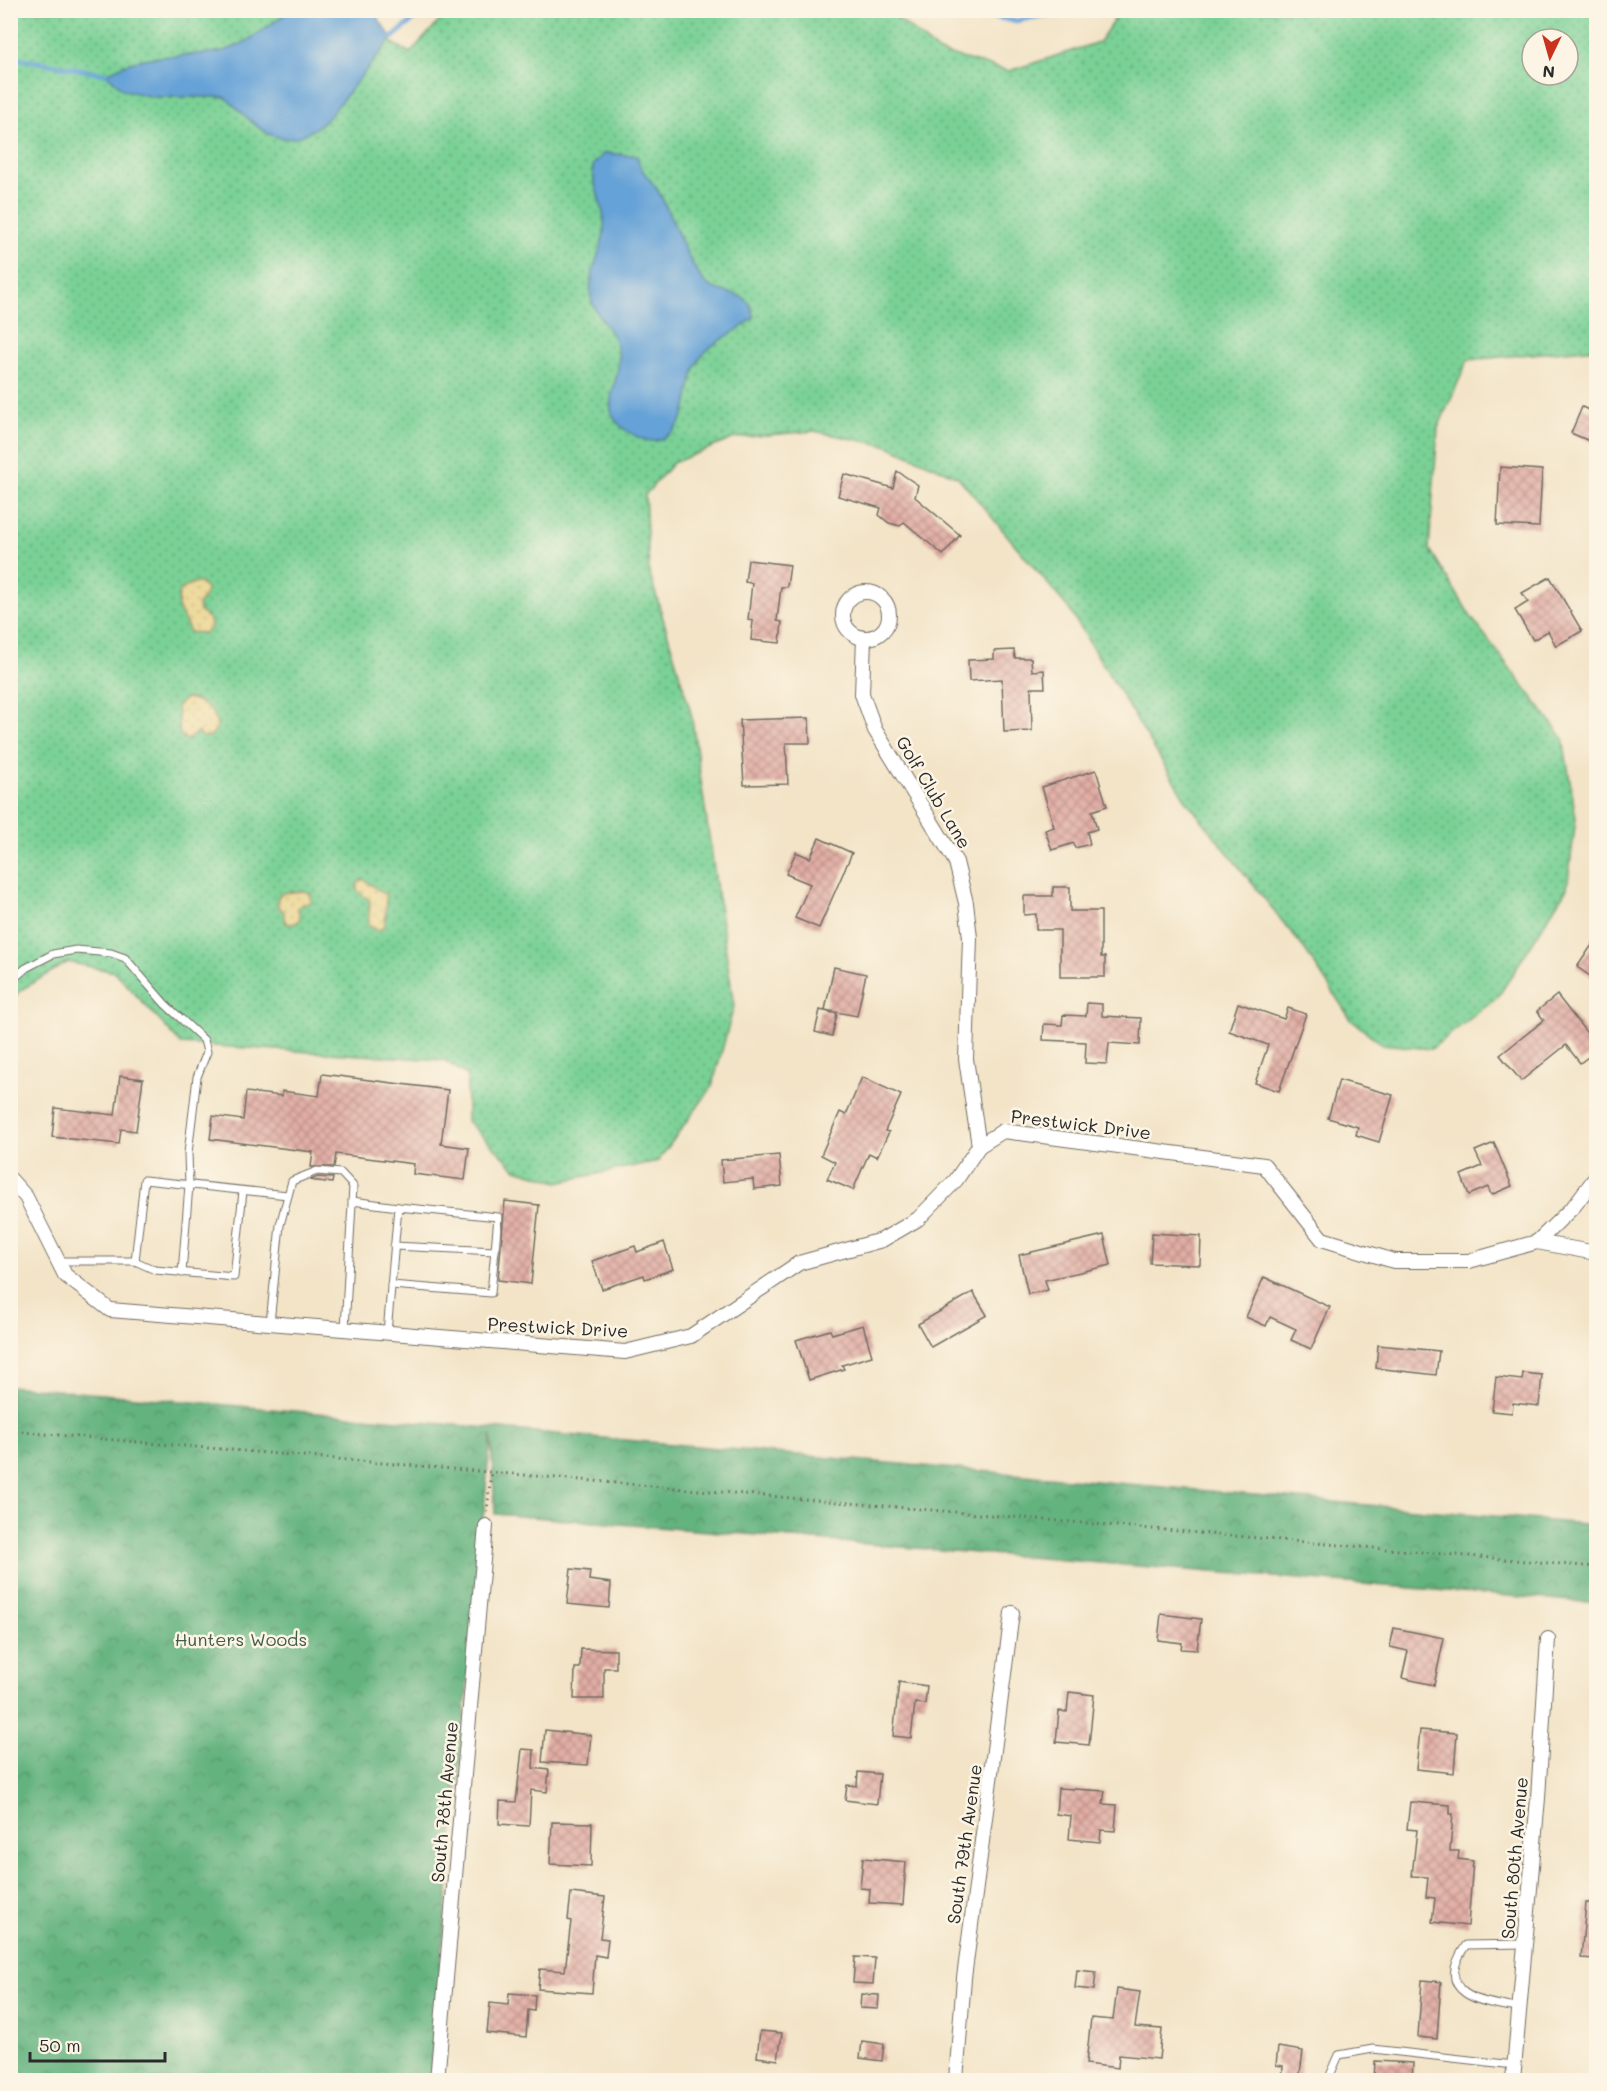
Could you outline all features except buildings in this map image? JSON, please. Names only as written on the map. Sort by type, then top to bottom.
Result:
[{"type":"street","name":"Golf Club Lane","points":[[864,638],[862,694],[875,730],[956,861],[966,903],[970,938],[966,1059],[979,1146]]},
{"type":"street","name":"Prestwick Drive","points":[[11,1181],[26,1197],[65,1275],[110,1310],[625,1352],[691,1336],[799,1263],[882,1240],[918,1219],[956,1180],[979,1146],[1003,1131],[1263,1165],[1322,1239],[1394,1261],[1469,1261],[1537,1242],[1596,1253]]},
{"type":"street","points":[[1537,1242],[1574,1206],[1596,1177]]},
{"type":"street","name":"South 78th Avenue","points":[[437,2080],[486,1526]]},
{"type":"street","name":"South 79th Avenue","points":[[956,2080],[964,1978],[1012,1613]]},
{"type":"street","name":"South 80th Avenue","points":[[1513,2080],[1548,1639]]},
{"type":"lane","points":[[10,982],[26,968],[53,954],[76,950],[111,953],[124,958],[165,1004],[204,1040],[207,1052],[198,1068],[188,1154],[189,1185],[182,1274]]},
{"type":"lane","points":[[270,1323],[280,1225],[292,1180],[317,1171],[341,1173],[353,1186],[345,1329]]},
{"type":"lane","points":[[135,1261],[144,1180],[288,1196]]},
{"type":"lane","points":[[57,1261],[135,1261],[155,1270],[234,1277],[243,1191]]},
{"type":"lane","points":[[352,1201],[498,1216],[491,1293],[391,1285]]},
{"type":"lane","points":[[387,1332],[398,1207]]},
{"type":"lane","points":[[394,1246],[495,1251]]},
{"type":"lane","points":[[1519,2008],[1485,2004],[1463,1994],[1456,1983],[1456,1959],[1466,1945],[1525,1944]]},
{"type":"lane","points":[[1328,2080],[1339,2055],[1373,2049],[1514,2065]]},
{"type":"path","points":[[10,1431],[1596,1567]]},
{"type":"path","points":[[486,1526],[491,1472]]},
{"type":"green space","points":[[564,10],[889,11],[939,52],[1009,71],[1099,42],[1120,11],[1596,11],[1596,348],[1468,360],[1438,428],[1429,548],[1471,617],[1563,738],[1576,818],[1567,888],[1498,997],[1431,1049],[1382,1044],[1351,1020],[1306,951],[1185,799],[1069,609],[958,477],[888,446],[814,431],[735,438],[673,463],[645,495],[649,571],[691,713],[734,1006],[712,1087],[658,1161],[558,1182],[516,1169],[467,1121],[467,1075],[444,1060],[181,1044],[115,972],[68,962],[19,991],[11,1005],[11,11],[337,11],[410,53],[443,17]]},
{"type":"green space","name":"Hunters Woods","points":[[10,1386],[1596,1525],[1596,1603],[495,1514],[491,1435],[430,2080],[11,2080]]},
{"type":"sand","points":[[193,583],[201,583],[206,589],[205,596],[198,605],[199,611],[210,620],[211,627],[205,633],[190,632],[178,607],[179,591]]},
{"type":"sand","points":[[186,698],[208,707],[214,716],[217,728],[210,737],[203,737],[198,732],[187,740],[180,735],[177,706]]},
{"type":"sand","points":[[363,879],[386,895],[385,925],[378,931],[368,925],[370,901],[357,890],[357,884]]},
{"type":"sand","points":[[304,891],[311,894],[311,902],[298,907],[300,919],[297,923],[287,924],[284,912],[277,905],[278,897],[283,893]]},
{"type":"water","points":[[291,10],[376,11],[379,20],[392,38],[328,118],[312,131],[298,137],[285,139],[273,136],[261,129],[225,97],[153,97],[124,90],[106,74],[134,61],[148,58],[202,54],[228,49],[256,35]]},
{"type":"water","points":[[604,153],[637,156],[643,171],[663,201],[701,278],[715,289],[742,297],[747,301],[754,317],[703,354],[694,372],[680,422],[674,431],[657,441],[641,438],[623,428],[614,418],[611,408],[618,351],[613,336],[593,305],[590,290],[604,232],[593,165]]},
{"type":"waterway","points":[[392,38],[425,10]]},
{"type":"waterway","points":[[954,10],[1015,21],[1071,10]]},
{"type":"waterway","points":[[10,57],[106,74]]}]
